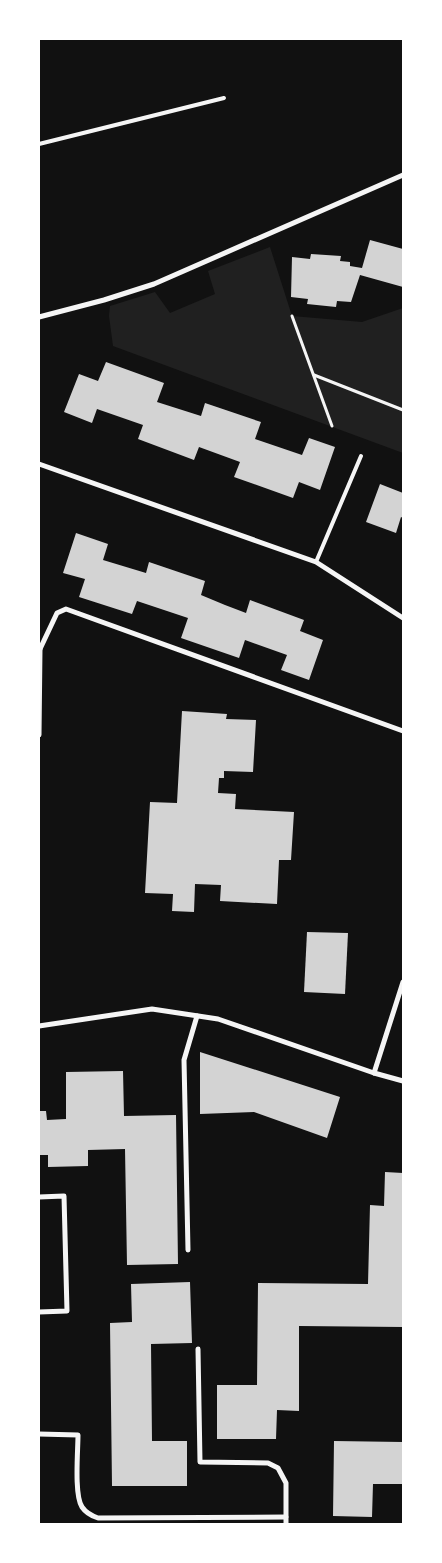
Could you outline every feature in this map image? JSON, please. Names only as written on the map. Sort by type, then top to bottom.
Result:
[{"type":"street","points":[[39,317],[104,300],[154,284],[403,175]]},
{"type":"street","points":[[39,464],[316,562],[403,618]]},
{"type":"street","points":[[39,735],[39,649],[57,613],[66,609],[403,731]]},
{"type":"street","points":[[374,1073],[403,982]]},
{"type":"street","points":[[39,1026],[152,1009],[227,1022],[374,1073],[403,1081]]},
{"type":"street","points":[[188,1250],[184,1060],[197,1016]]},
{"type":"street","points":[[39,1197],[64,1196],[67,1311],[39,1312]]},
{"type":"street","points":[[198,1349],[200,1462],[268,1463],[278,1468],[286,1483],[286,1524]]},
{"type":"street","points":[[39,1434],[78,1435],[78,1497],[82,1507],[90,1515],[98,1518],[286,1517]]},
{"type":"lane","points":[[39,144],[224,98]]},
{"type":"lane","points":[[316,562],[361,456]]},
{"type":"path","points":[[292,316],[332,426]]},
{"type":"path","points":[[313,374],[403,410]]},
{"type":"shaded area","points":[[270,247],[292,316],[362,322],[403,308],[403,453],[113,346],[109,316],[110,306],[155,292],[170,313],[215,294],[208,271]]},
{"type":"building","points":[[370,240],[403,249],[403,287],[360,275],[351,302],[337,301],[336,307],[307,304],[308,299],[291,297],[292,257],[310,259],[311,254],[341,256],[340,261],[350,262],[350,266],[362,268]]},
{"type":"building","points":[[106,362],[164,383],[157,402],[201,416],[205,403],[261,422],[255,439],[302,455],[309,438],[335,447],[320,490],[299,482],[293,498],[234,477],[240,462],[199,447],[194,460],[138,439],[143,425],[97,409],[92,423],[64,412],[79,374],[98,381]]},
{"type":"building","points":[[380,484],[403,493],[403,518],[401,517],[396,533],[366,522]]},
{"type":"building","points":[[76,533],[108,544],[103,560],[146,573],[149,562],[205,581],[201,595],[246,613],[250,600],[304,620],[300,631],[323,640],[309,680],[281,670],[287,655],[245,640],[239,658],[181,638],[188,618],[137,601],[132,614],[79,597],[85,579],[63,573]]},
{"type":"building","points":[[182,711],[227,714],[226,719],[256,720],[253,772],[224,771],[224,778],[219,778],[218,793],[236,794],[235,809],[294,812],[291,860],[279,860],[277,904],[220,901],[221,885],[195,884],[194,912],[172,911],[173,894],[145,893],[150,802],[177,803]]},
{"type":"building","points":[[307,932],[348,933],[345,994],[304,992]]},
{"type":"building","points":[[200,1052],[340,1097],[327,1138],[254,1112],[200,1114]]},
{"type":"building","points":[[123,1071],[124,1116],[176,1115],[178,1264],[127,1265],[125,1149],[88,1150],[88,1166],[48,1167],[48,1155],[39,1155],[39,1111],[46,1111],[47,1120],[66,1119],[66,1072]]},
{"type":"building","points":[[385,1172],[403,1173],[403,1327],[299,1326],[299,1411],[277,1410],[276,1439],[217,1439],[217,1385],[257,1385],[258,1283],[368,1284],[370,1205],[384,1206]]},
{"type":"building","points":[[190,1282],[192,1343],[151,1344],[152,1441],[187,1441],[187,1486],[112,1486],[110,1323],[132,1322],[131,1284]]},
{"type":"building","points":[[334,1441],[403,1442],[403,1484],[373,1484],[372,1517],[333,1516]]}]
